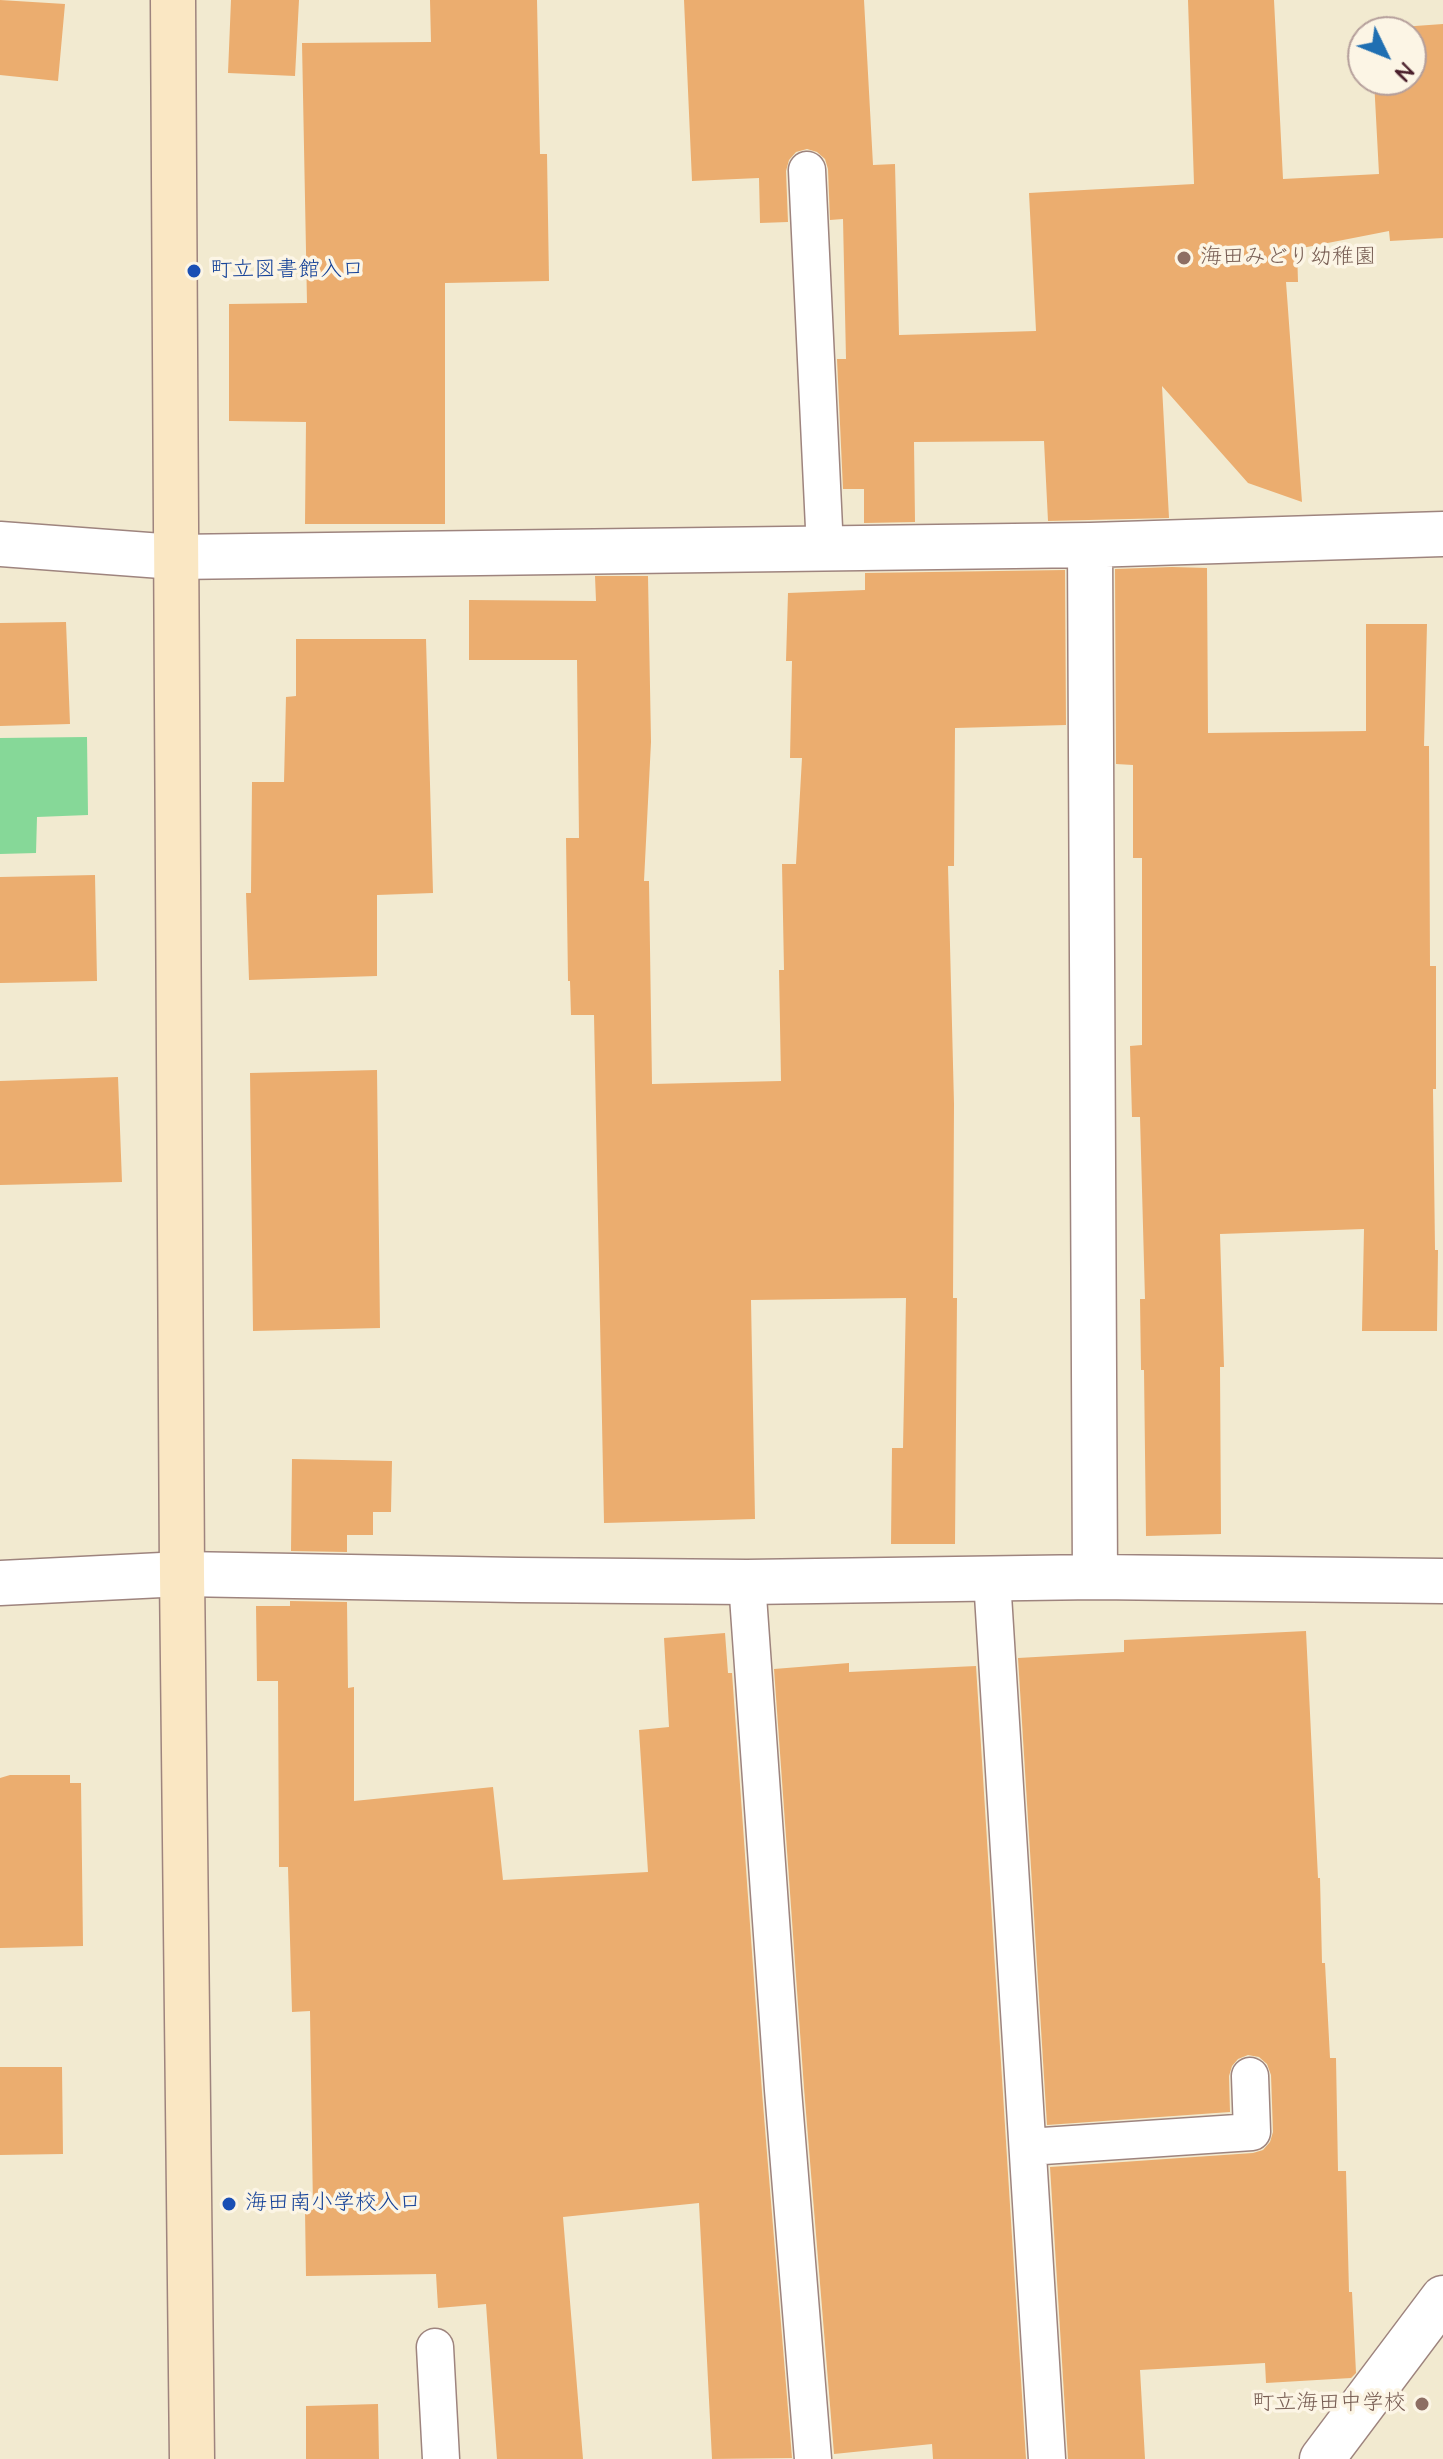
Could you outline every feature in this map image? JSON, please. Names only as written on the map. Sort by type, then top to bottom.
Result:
[{"type":"street","points":[[173,0],[182,1574],[192,2459]]},
{"type":"street","points":[[0,544],[175,557],[1090,545],[1443,534]]},
{"type":"street","points":[[1090,545],[1095,1577]]},
{"type":"street","points":[[0,1583],[182,1574],[747,1582],[1095,1577],[1443,1581]]},
{"type":"street","points":[[1322,2459],[1443,2298]]},
{"type":"lane","points":[[807,170],[825,549]]},
{"type":"lane","points":[[992,1579],[1047,2459]]},
{"type":"lane","points":[[747,1582],[813,2459]]},
{"type":"lane","points":[[1028,2147],[1252,2132],[1250,2076]]},
{"type":"lane","points":[[435,2347],[441,2459]]},
{"type":"green space","points":[[87,737],[88,815],[37,817],[36,853],[0,854],[0,738]]},
{"type":"building","points":[[0,0],[65,4],[58,81],[0,75]]},
{"type":"building","points":[[231,0],[299,0],[295,76],[228,73]]},
{"type":"building","points":[[430,0],[537,0],[540,154],[547,154],[549,281],[445,283],[445,524],[305,524],[306,422],[229,421],[229,304],[307,303],[302,43],[431,42]]},
{"type":"building","points":[[684,0],[864,0],[873,165],[895,164],[899,335],[1036,331],[1029,193],[1194,184],[1188,0],[1274,0],[1283,179],[1379,174],[1375,96],[1427,96],[1427,25],[1443,24],[1443,238],[1390,241],[1389,231],[1297,249],[1298,282],[1286,282],[1302,502],[1248,483],[1162,386],[1169,518],[1048,521],[1044,441],[914,442],[915,522],[864,523],[864,489],[843,489],[837,359],[846,359],[843,219],[830,220],[825,159],[807,149],[796,152],[789,160],[786,171],[788,222],[760,223],[759,178],[692,181]]},
{"type":"building","points":[[1207,568],[1208,733],[1366,731],[1366,624],[1427,624],[1424,746],[1429,746],[1430,966],[1436,966],[1436,1089],[1433,1089],[1437,1331],[1362,1331],[1364,1229],[1220,1234],[1224,1367],[1220,1367],[1221,1534],[1146,1536],[1144,1370],[1141,1370],[1140,1299],[1145,1299],[1140,1117],[1132,1117],[1130,1046],[1142,1045],[1142,858],[1133,858],[1133,765],[1116,764],[1115,569]]},
{"type":"building","points":[[1065,570],[1066,725],[955,728],[954,866],[948,866],[954,1104],[953,1298],[957,1298],[955,1544],[891,1544],[892,1448],[903,1448],[906,1298],[751,1300],[755,1519],[604,1523],[594,1015],[571,1015],[568,981],[566,838],[579,838],[577,660],[469,660],[469,600],[596,601],[595,576],[648,576],[651,742],[644,881],[649,881],[652,1084],[781,1081],[779,970],[784,970],[782,864],[796,864],[802,758],[790,758],[792,661],[786,661],[788,593],[865,590],[865,573]]},
{"type":"building","points":[[66,622],[70,724],[0,726],[0,623]]},
{"type":"building","points":[[296,639],[426,639],[433,893],[377,895],[377,976],[249,980],[246,893],[251,893],[252,782],[284,782],[286,697],[296,696]]},
{"type":"building","points":[[95,875],[97,981],[0,983],[0,877]]},
{"type":"building","points":[[377,1070],[380,1328],[253,1331],[250,1073]]},
{"type":"building","points":[[118,1077],[122,1182],[0,1185],[0,1081]]},
{"type":"building","points":[[292,1459],[392,1461],[391,1512],[373,1512],[373,1535],[347,1535],[347,1552],[291,1551]]},
{"type":"building","points":[[290,1601],[347,1602],[348,1688],[354,1687],[354,1801],[493,1787],[503,1880],[648,1872],[639,1730],[669,1727],[664,1638],[725,1633],[728,1673],[732,1673],[792,2458],[712,2459],[699,2203],[563,2217],[583,2459],[497,2459],[486,2304],[438,2308],[436,2274],[306,2276],[305,2210],[313,2210],[310,2011],[292,2012],[288,1867],[279,1867],[278,1681],[257,1681],[256,1606],[290,1606]]},
{"type":"building","points":[[1306,1631],[1322,1963],[1325,1963],[1330,2058],[1336,2058],[1338,2171],[1346,2171],[1349,2292],[1352,2292],[1356,2373],[1351,2378],[1266,2383],[1265,2363],[1140,2370],[1145,2459],[1068,2459],[1050,2167],[1263,2150],[1273,2132],[1271,2075],[1267,2064],[1259,2057],[1248,2055],[1238,2059],[1229,2076],[1230,2112],[1047,2125],[1018,1658],[1124,1652],[1124,1640]]},
{"type":"building","points":[[849,1663],[849,1672],[976,1666],[1026,2459],[933,2459],[932,2444],[834,2454],[774,1669]]},
{"type":"building","points":[[10,1775],[70,1775],[70,1783],[81,1783],[83,1946],[0,1948],[0,1778]]},
{"type":"building","points":[[0,2067],[62,2067],[63,2154],[0,2155]]},
{"type":"building","points":[[378,2404],[379,2459],[306,2459],[306,2406]]},
{"type":"place","name":"海田みどり幼稚園","points":[[1184,258]]},
{"type":"place","name":"町立図書館入口","points":[[194,271]]},
{"type":"place","name":"海田南小学校入口","points":[[229,2204]]},
{"type":"place","name":"町立海田中学校","points":[[1422,2404]]}]
